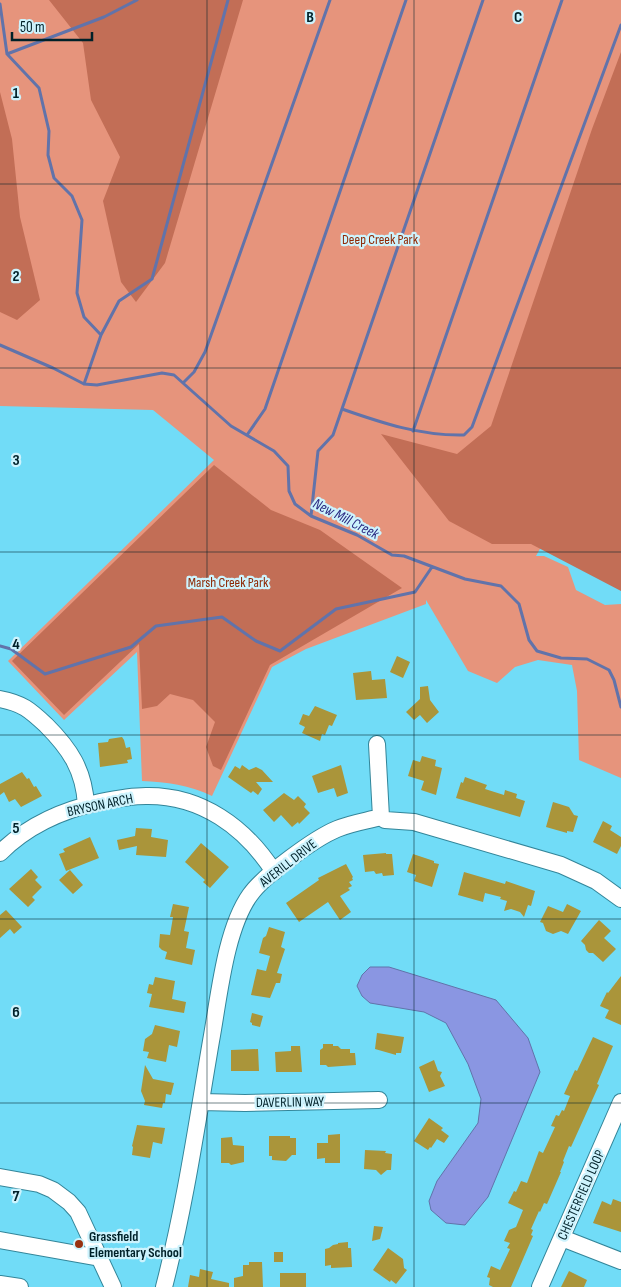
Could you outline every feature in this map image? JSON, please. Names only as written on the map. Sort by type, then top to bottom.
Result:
[{"type":"street","points":[[0,699],[16,702],[33,713],[62,741],[77,765],[83,782],[86,805]]},
{"type":"street","points":[[377,744],[381,817]]},
{"type":"street","name":"BRYSON ARCH","points":[[0,853],[38,823],[55,815],[86,805],[128,797],[147,796],[180,800],[216,814],[251,841],[274,872]]},
{"type":"street","name":"AVERILL DRIVE","points":[[164,1287],[186,1188],[222,980],[233,928],[242,907],[259,884],[303,850],[335,829],[381,817],[385,820],[414,822],[561,865],[596,882],[621,899]]},
{"type":"street","name":"DAVERLIN WAY","points":[[201,1102],[379,1100]]},
{"type":"street","name":"CHESTERFIELD LOOP","points":[[540,1287],[621,1102]]},
{"type":"street","points":[[0,1177],[39,1184],[53,1190],[69,1202],[78,1212],[113,1287]]},
{"type":"street","points":[[562,1238],[621,1262]]},
{"type":"street","points":[[0,1240],[100,1258]]},
{"type":"street","points":[[0,1284],[20,1287]]},
{"type":"green space","name":"Deep Creek Park","points":[[0,0],[621,0],[621,520],[564,505],[536,556],[544,556],[568,567],[576,590],[605,605],[621,604],[621,778],[579,760],[577,691],[572,665],[538,660],[515,667],[497,683],[468,671],[426,600],[426,604],[306,649],[272,667],[212,796],[178,785],[142,781],[137,652],[64,720],[8,661],[214,460],[153,410],[0,406]]},
{"type":"green space","points":[[49,0],[243,0],[165,263],[136,302],[121,282],[103,201],[120,157],[91,100],[83,43]]},
{"type":"green space","points":[[621,52],[621,591],[531,544],[492,544],[449,521],[381,434],[457,454],[491,426],[592,129]]},
{"type":"green space","points":[[0,92],[12,139],[20,217],[40,300],[17,320],[0,312]]},
{"type":"green space","name":"Marsh Creek Park","points":[[214,465],[271,510],[320,530],[402,588],[270,665],[221,770],[213,766],[206,747],[215,722],[193,700],[170,694],[157,706],[142,709],[139,644],[64,715],[12,661]]},
{"type":"water","points":[[370,967],[389,967],[496,1000],[528,1038],[540,1072],[488,1197],[465,1225],[446,1223],[431,1210],[429,1201],[437,1181],[478,1123],[481,1099],[468,1064],[446,1023],[424,1012],[370,1003],[362,996],[357,986],[362,975]]},
{"type":"building","points":[[397,656],[410,662],[403,678],[390,672]]},
{"type":"building","points":[[371,671],[372,680],[385,679],[387,698],[356,700],[353,673]]},
{"type":"building","points":[[428,686],[430,700],[439,712],[427,723],[420,715],[414,720],[406,712],[420,699],[420,687]]},
{"type":"building","points":[[315,706],[337,715],[332,726],[329,725],[325,735],[322,734],[320,741],[302,733],[305,727],[299,724],[303,714],[309,716]]},
{"type":"building","points":[[122,737],[126,748],[130,747],[132,759],[127,760],[128,763],[100,767],[98,743]]},
{"type":"building","points":[[422,756],[436,760],[435,766],[442,768],[436,795],[421,790],[424,781],[408,776],[413,760],[420,762]]},
{"type":"building","points":[[242,765],[249,770],[256,767],[262,770],[273,782],[256,782],[262,789],[258,795],[253,791],[251,793],[228,777],[235,766],[240,769]]},
{"type":"building","points":[[341,765],[348,793],[337,797],[334,788],[318,793],[312,776]]},
{"type":"building","points":[[22,772],[27,779],[29,778],[34,787],[36,786],[42,796],[21,807],[15,799],[9,802],[4,792],[0,795],[0,784]]},
{"type":"building","points":[[465,777],[487,785],[485,789],[504,795],[505,790],[517,794],[516,798],[525,801],[520,817],[456,798],[461,782],[463,783]]},
{"type":"building","points":[[284,793],[294,800],[298,796],[306,804],[304,807],[310,813],[299,824],[298,822],[292,827],[281,815],[274,822],[263,810]]},
{"type":"building","points":[[553,802],[569,807],[574,815],[578,816],[573,832],[567,831],[567,833],[546,827]]},
{"type":"building","points":[[603,821],[612,826],[610,830],[621,837],[621,846],[617,854],[593,842]]},
{"type":"building","points":[[136,828],[152,829],[151,837],[168,840],[166,857],[136,855],[137,846],[119,850],[117,840],[135,836]]},
{"type":"building","points":[[90,837],[99,858],[66,871],[59,854],[65,852],[63,849]]},
{"type":"building","points":[[201,843],[229,867],[210,888],[203,882],[205,880],[185,862]]},
{"type":"building","points":[[392,854],[394,875],[383,876],[382,873],[376,874],[374,871],[365,872],[363,855]]},
{"type":"building","points":[[413,854],[439,864],[432,887],[414,881],[416,875],[407,872]]},
{"type":"building","points":[[346,864],[353,877],[353,880],[349,882],[352,886],[348,888],[350,890],[340,896],[351,912],[340,920],[328,902],[299,922],[286,903],[319,880],[318,878]]},
{"type":"building","points":[[31,869],[38,877],[35,880],[42,887],[32,897],[35,900],[28,907],[9,889]]},
{"type":"building","points":[[70,870],[83,885],[73,894],[59,880]]},
{"type":"building","points":[[464,872],[505,884],[506,881],[535,891],[531,906],[528,905],[524,917],[520,912],[511,909],[504,911],[507,901],[500,899],[501,897],[485,893],[483,902],[458,895]]},
{"type":"building","points":[[173,904],[189,907],[184,931],[189,932],[186,948],[195,950],[192,965],[165,959],[167,952],[159,947],[160,934],[170,935],[173,917],[170,917]]},
{"type":"building","points":[[567,904],[581,911],[568,934],[561,931],[553,934],[546,931],[543,923],[540,922],[548,906],[563,912]]},
{"type":"building","points":[[6,910],[22,927],[14,934],[10,929],[0,938],[0,915]]},
{"type":"building","points":[[599,920],[611,931],[604,938],[616,949],[603,962],[593,953],[589,953],[581,941]]},
{"type":"building","points":[[269,927],[285,932],[281,947],[285,949],[277,973],[282,974],[280,983],[276,983],[270,998],[251,995],[257,969],[266,971],[270,956],[259,953],[263,938],[266,936]]},
{"type":"building","points":[[621,976],[621,1025],[605,1018],[609,1010],[600,1006],[607,992]]},
{"type":"building","points":[[155,977],[175,981],[172,999],[186,1002],[184,1013],[149,1007],[152,994],[147,993],[149,984],[153,985]]},
{"type":"building","points":[[252,1013],[263,1016],[260,1027],[252,1025],[250,1022]]},
{"type":"building","points":[[155,1025],[180,1031],[177,1047],[169,1045],[166,1062],[147,1058],[149,1052],[143,1051],[145,1039],[152,1034]]},
{"type":"building","points":[[377,1033],[404,1037],[401,1053],[396,1053],[396,1055],[375,1049]]},
{"type":"building","points":[[593,1037],[613,1046],[597,1084],[599,1085],[571,1147],[569,1146],[561,1172],[547,1204],[544,1203],[531,1229],[533,1230],[531,1235],[533,1236],[511,1287],[493,1287],[489,1285],[490,1278],[487,1277],[491,1266],[500,1270],[510,1249],[507,1248],[510,1243],[504,1241],[509,1230],[516,1227],[523,1210],[508,1203],[521,1181],[527,1183],[539,1151],[543,1153],[555,1127],[551,1126],[556,1115],[559,1116],[562,1110],[564,1111],[570,1096],[564,1094]]},
{"type":"building","points":[[323,1044],[333,1044],[333,1046],[338,1046],[341,1049],[350,1049],[350,1053],[355,1053],[356,1065],[328,1067],[320,1065],[320,1050],[323,1048]]},
{"type":"building","points":[[291,1046],[300,1046],[302,1072],[276,1072],[275,1052],[291,1051]]},
{"type":"building","points":[[258,1049],[259,1071],[231,1071],[231,1050]]},
{"type":"building","points":[[434,1060],[438,1071],[442,1072],[440,1076],[445,1086],[429,1092],[419,1067]]},
{"type":"building","points":[[145,1065],[153,1079],[174,1083],[171,1095],[166,1094],[165,1103],[163,1103],[162,1108],[144,1105],[145,1101],[141,1091]]},
{"type":"building","points":[[429,1118],[443,1128],[441,1130],[449,1136],[444,1143],[437,1139],[428,1150],[414,1141]]},
{"type":"building","points":[[137,1125],[165,1128],[162,1144],[153,1142],[150,1158],[132,1155]]},
{"type":"building","points":[[340,1134],[340,1163],[325,1163],[325,1158],[317,1159],[317,1143],[328,1143],[328,1135]]},
{"type":"building","points":[[269,1136],[290,1136],[290,1138],[296,1138],[296,1155],[292,1155],[286,1161],[272,1160],[272,1156],[269,1156]]},
{"type":"building","points":[[232,1137],[233,1145],[244,1146],[244,1162],[231,1165],[229,1163],[221,1163],[221,1138]]},
{"type":"building","points":[[365,1150],[386,1151],[385,1153],[392,1154],[391,1170],[387,1170],[381,1175],[376,1170],[364,1169]]},
{"type":"building","points":[[613,1199],[621,1202],[621,1232],[593,1223],[602,1201],[611,1205]]},
{"type":"building","points":[[374,1226],[383,1227],[380,1239],[372,1241]]},
{"type":"building","points":[[348,1242],[348,1248],[351,1248],[352,1267],[331,1268],[331,1265],[325,1266],[325,1249],[338,1243]]},
{"type":"building","points":[[388,1248],[403,1259],[404,1268],[407,1270],[396,1284],[373,1270]]},
{"type":"building","points":[[274,1252],[283,1252],[283,1262],[274,1262]]},
{"type":"building","points":[[249,1262],[262,1262],[263,1287],[234,1287],[234,1278],[243,1276],[243,1265],[249,1265]]},
{"type":"building","points":[[200,1269],[213,1272],[211,1279],[229,1283],[229,1287],[188,1287],[190,1275],[199,1277]]},
{"type":"building","points":[[569,1271],[587,1280],[584,1287],[561,1287]]},
{"type":"building","points":[[280,1273],[306,1273],[306,1287],[280,1287]]},
{"type":"waterway","points":[[7,54],[104,17],[137,0]]},
{"type":"waterway","points":[[101,335],[119,301],[152,279],[228,0]]},
{"type":"waterway","points":[[183,383],[194,372],[205,352],[330,0]]},
{"type":"waterway","points":[[247,435],[265,409],[406,0]]},
{"type":"waterway","points":[[311,516],[318,451],[333,435],[483,0]]},
{"type":"waterway","points":[[413,431],[562,0]]},
{"type":"waterway","points":[[0,4],[7,54],[39,88],[49,131],[48,155],[54,178],[72,196],[82,220],[77,293],[84,317],[101,335],[84,384]]},
{"type":"waterway","points":[[342,409],[387,424],[417,431],[464,435],[472,427],[621,25]]},
{"type":"waterway","name":"New Mill Creek","points":[[0,345],[84,384],[97,385],[162,373],[174,375],[231,426],[274,451],[288,466],[289,491],[295,504],[311,516],[357,535],[392,555],[404,556],[465,579],[501,586],[519,604],[529,640],[537,651],[561,658],[587,659],[609,670],[614,680],[621,707]]},
{"type":"waterway","points":[[0,646],[11,649],[45,674],[131,647],[156,626],[222,617],[256,641],[280,651],[336,609],[415,592],[432,567]]},
{"type":"place","name":"Grassfield Elementary School","points":[[79,1244]]}]
